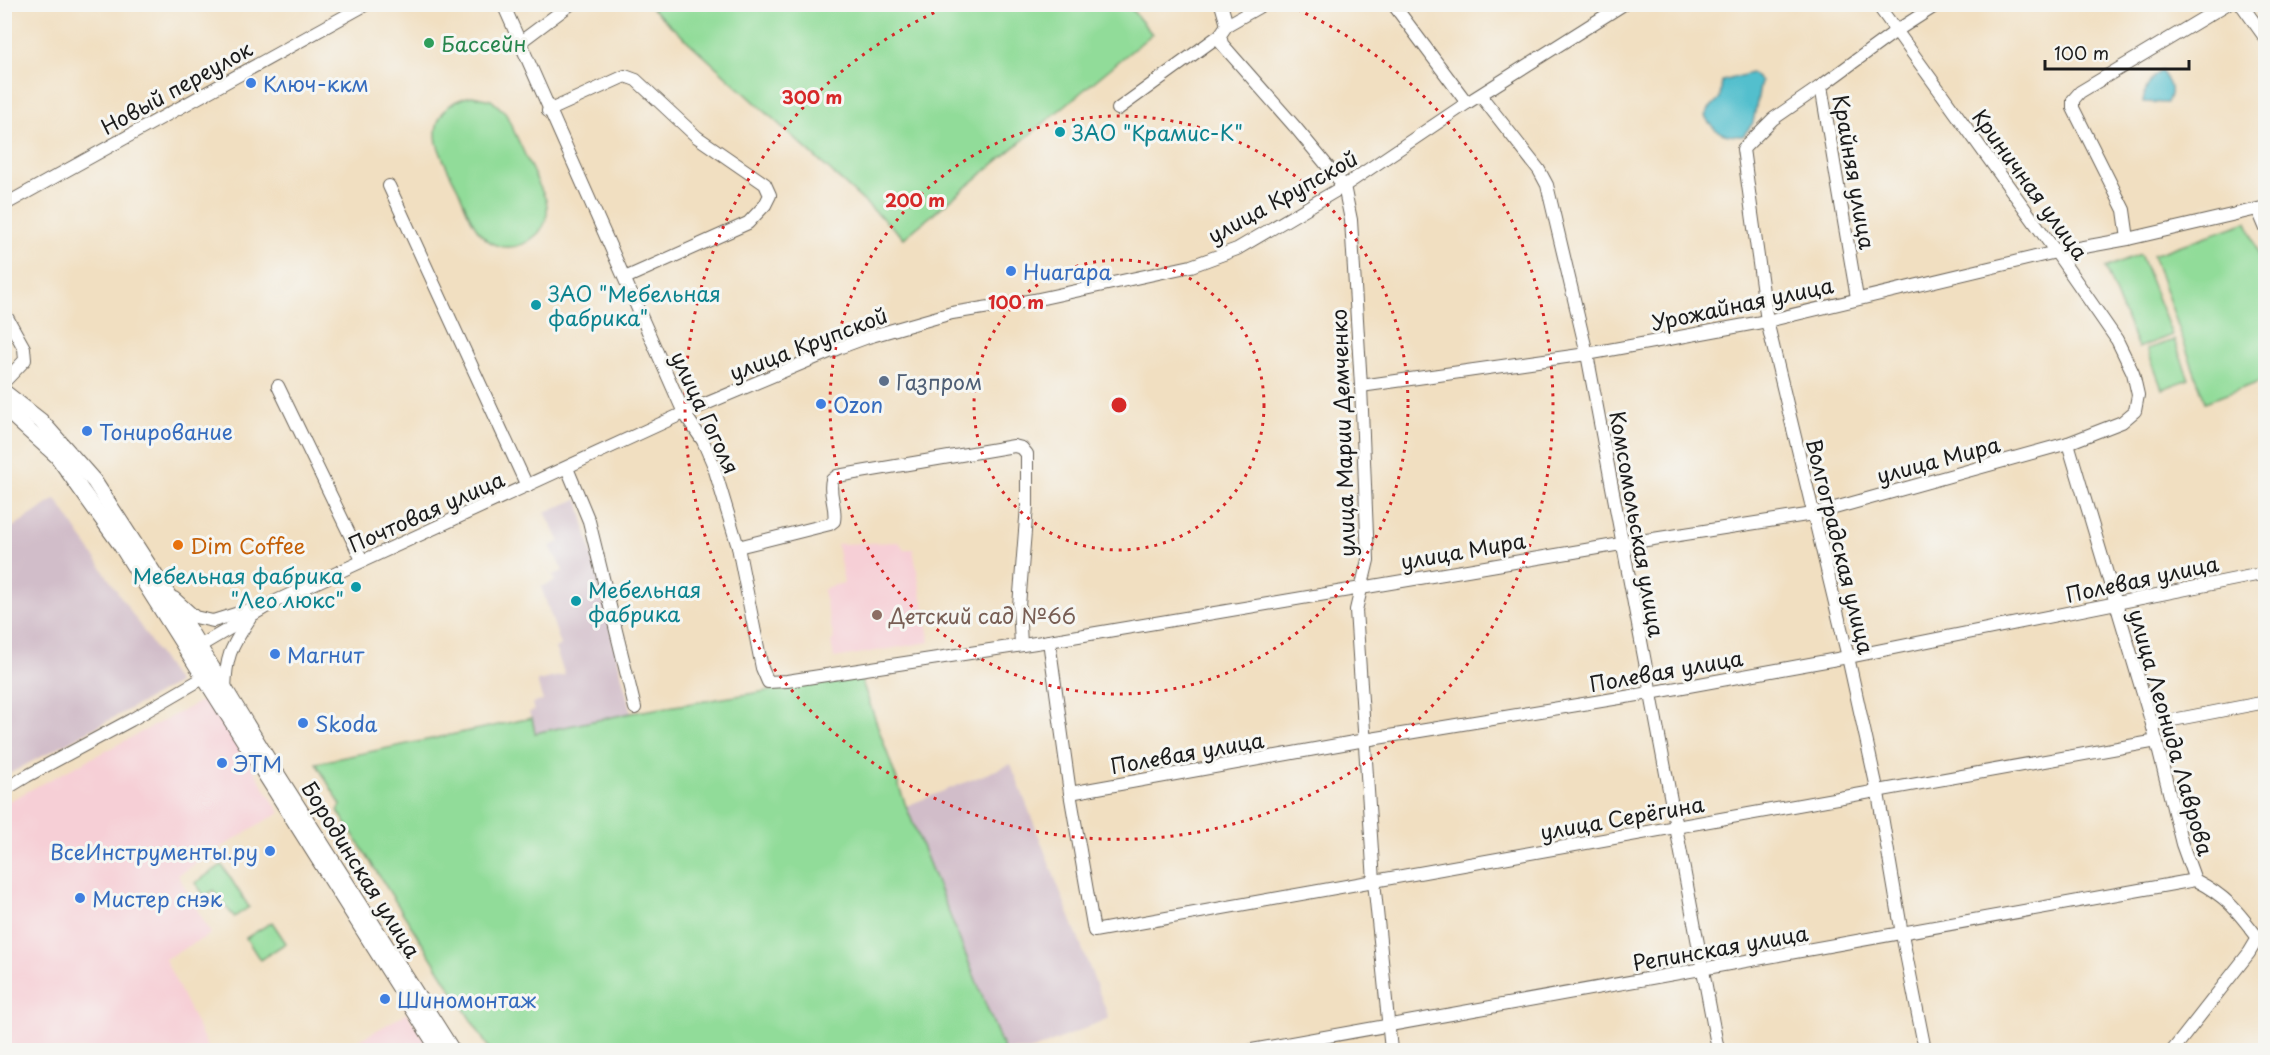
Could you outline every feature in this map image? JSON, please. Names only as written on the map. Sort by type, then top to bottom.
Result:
[{"type":"main road","name":"Бородинская улица","points":[[4,392],[41,421],[94,481],[166,592],[209,675],[438,1050]]},
{"type":"main road","name":"Бородинская улица","points":[[4,408],[38,436],[69,471],[194,649]]},
{"type":"main road","name":"Бородинская улица","points":[[209,675],[225,691],[452,1050]]},
{"type":"street","name":"Новый переулок","points":[[4,205],[367,4]]},
{"type":"street","name":"улица Гоголя","points":[[503,4],[548,111],[684,413],[703,441],[713,464],[738,547],[762,668],[768,682]]},
{"type":"street","points":[[519,43],[571,4]]},
{"type":"street","name":"улица Марии Демченко","points":[[1221,4],[1222,44],[1344,186],[1351,220],[1368,560],[1356,610],[1374,881],[1390,1050]]},
{"type":"street","points":[[1118,109],[1223,30],[1264,4]]},
{"type":"street","points":[[1393,4],[1467,103]]},
{"type":"street","name":"улица Крупской","points":[[684,413],[868,337],[952,314],[1034,300],[1191,266],[1237,249],[1344,186],[1467,103],[1624,4]]},
{"type":"street","name":"Криничная улица","points":[[1877,4],[2117,340],[2133,373],[2138,395]]},
{"type":"street","name":"Крайняя улица","points":[[1857,298],[1821,86],[1896,31],[1938,4]]},
{"type":"street","points":[[2128,238],[2124,210],[2073,108],[2073,100],[2080,92],[2227,4]]},
{"type":"street","points":[[2241,4],[2265,39]]},
{"type":"street","points":[[548,111],[625,76],[636,80],[697,137],[765,184],[770,195],[765,205],[748,223],[625,278]]},
{"type":"street","name":"Волгоградская улица","points":[[1821,86],[1773,119],[1743,149],[1767,321],[1848,657],[1878,793],[1925,1050]]},
{"type":"street","name":"Комсомольская улица","points":[[1481,96],[1544,178],[1587,354],[1718,1050]]},
{"type":"street","points":[[389,186],[527,486]]},
{"type":"street","points":[[2262,208],[2265,229]]},
{"type":"street","name":"Урожайная улица","points":[[1361,386],[1587,354],[1767,321],[2056,252],[2262,208]]},
{"type":"street","points":[[4,312],[24,348],[25,360],[4,382]]},
{"type":"street","points":[[278,386],[362,560]]},
{"type":"street","name":"улица Мира","points":[[768,682],[1049,641],[1621,543],[1813,514],[2068,443],[2122,422],[2135,411],[2138,395]]},
{"type":"street","name":"Почтовая улица","points":[[194,649],[276,601],[684,413]]},
{"type":"street","name":"улица Леонида Лаврова","points":[[2068,443],[2157,741],[2182,844],[2194,880],[2218,892],[2241,915],[2258,938],[2249,953],[2173,1050]]},
{"type":"street","points":[[738,547],[830,524],[834,521],[835,516],[830,488],[832,480],[837,477],[1014,446],[1023,448],[1027,454],[1027,506],[1019,606],[1021,645]]},
{"type":"street","points":[[567,468],[590,521],[635,708]]},
{"type":"street","name":"Полевая улица","points":[[1070,792],[1848,657],[2265,573]]},
{"type":"street","points":[[166,592],[195,617],[213,621],[276,601]]},
{"type":"street","points":[[225,691],[226,663],[232,646],[252,616]]},
{"type":"street","points":[[1049,641],[1070,792]]},
{"type":"street","points":[[4,790],[209,675]]},
{"type":"street","points":[[2152,724],[2265,702]]},
{"type":"street","name":"улица Серёгина","points":[[1070,792],[1094,931],[1878,793],[2157,741]]},
{"type":"street","name":"Репинская улица","points":[[1252,1050],[2194,880]]},
{"type":"shaded area","points":[[56,499],[178,683],[5,776],[5,532]]},
{"type":"shaded area","points":[[578,499],[631,713],[535,733],[529,712],[534,711],[532,703],[543,701],[537,681],[565,675],[555,648],[561,645],[541,587],[555,581],[553,575],[563,571],[550,546],[560,542],[545,512]]},
{"type":"shaded area","name":"Детский сад №66","points":[[899,542],[904,549],[913,549],[930,642],[834,658],[831,641],[834,639],[823,590],[844,583],[837,544]]},
{"type":"shaded area","points":[[209,697],[280,813],[178,875],[211,934],[165,959],[209,1050],[5,1050],[5,803]]},
{"type":"shaded area","points":[[1011,764],[1109,1018],[1033,1050],[1004,1050],[906,806]]},
{"type":"shaded area","points":[[407,1013],[431,1050],[342,1050]]},
{"type":"green space","points":[[648,5],[1128,5],[1152,34],[904,238]]},
{"type":"green space","points":[[472,96],[491,100],[505,112],[546,200],[547,215],[544,225],[525,243],[509,247],[498,246],[489,242],[482,235],[470,218],[437,143],[437,126],[444,112],[449,106],[463,98]]},
{"type":"green space","points":[[2247,222],[2265,273],[2265,380],[2205,402],[2153,255]]},
{"type":"green space","points":[[2140,254],[2172,335],[2138,348],[2105,268]]},
{"type":"green space","points":[[2174,340],[2189,379],[2162,389],[2147,349]]},
{"type":"green space","points":[[860,676],[906,806],[1004,1050],[490,1050],[338,811],[341,805],[316,763],[532,718],[535,733],[631,713]]},
{"type":"green space","points":[[222,865],[249,907],[234,917],[213,890],[205,896],[195,883]]},
{"type":"green space","points":[[272,922],[286,943],[260,960],[246,938]]},
{"type":"water","points":[[2161,71],[2170,86],[2167,103],[2143,102],[2149,84]]},
{"type":"water","points":[[1751,73],[1761,81],[1753,123],[1743,136],[1731,136],[1716,130],[1705,116],[1720,98],[1722,81]]},
{"type":"place","name":"Бассейн","points":[[429,43]]},
{"type":"place","name":"Ключ-ккм","points":[[251,83]]},
{"type":"place","name":"ЗАО \"Крамис-К\"","points":[[1060,132]]},
{"type":"place","name":"Ниагара","points":[[1011,271]]},
{"type":"place","name":"ЗАО \"Мебельная фабрика\"","points":[[536,305]]},
{"type":"place","name":"Газпром","points":[[884,381]]},
{"type":"place","name":"Ozon","points":[[821,404]]},
{"type":"place","name":"Тонирование","points":[[87,431]]},
{"type":"place","name":"Dim Coffee","points":[[178,545]]},
{"type":"place","name":"Мебельная фабрика \"Лео люкс\"","points":[[356,587]]},
{"type":"place","name":"Мебельная фабрика","points":[[576,601]]},
{"type":"place","name":"Детский сад №66","points":[[877,615]]},
{"type":"place","name":"Магнит","points":[[275,654]]},
{"type":"place","name":"Skoda","points":[[303,723]]},
{"type":"place","name":"ЭТМ","points":[[222,763]]},
{"type":"place","name":"ВсеИнструменты.ру","points":[[270,851]]},
{"type":"place","name":"Мистер снэк","points":[[80,898]]},
{"type":"place","name":"Шиномонтаж","points":[[385,999]]}]
